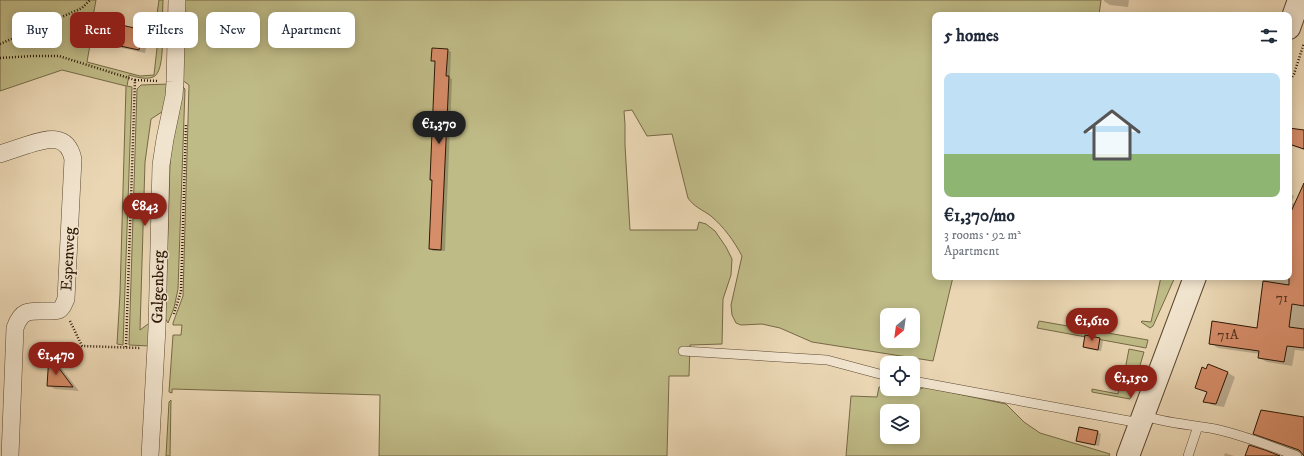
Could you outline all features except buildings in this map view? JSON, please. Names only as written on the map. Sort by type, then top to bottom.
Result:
[{"type":"street","name":"Galgenberg","points":[[150,456],[156,348],[161,165],[174,96],[177,0]]},
{"type":"street","points":[[1292,20],[1299,0]]},
{"type":"street","name":"Espenweg","points":[[0,154],[42,140],[52,139],[62,142],[68,146],[73,159],[66,299],[60,310],[32,311],[25,313],[20,316],[15,328],[10,456]]},
{"type":"street","points":[[1128,456],[1194,280]]},
{"type":"lane","points":[[683,351],[827,360],[880,374]]},
{"type":"lane","points":[[920,382],[1142,419],[1198,426],[1232,433],[1297,456]]},
{"type":"lane","points":[[1188,456],[1198,426]]},
{"type":"path","points":[[0,44],[82,8],[90,0]]},
{"type":"path","points":[[1292,77],[1304,43]]},
{"type":"path","points":[[0,58],[59,56],[135,80],[162,81]]},
{"type":"path","points":[[126,347],[135,80]]},
{"type":"path","points":[[63,306],[82,346],[156,348]]},
{"type":"shaded area","points":[[0,0],[96,0],[94,12],[70,12],[70,48],[89,48],[87,62],[140,76],[154,75],[157,48],[162,48],[161,63],[157,74],[153,77],[147,78],[129,75],[127,86],[132,87],[123,345],[117,344],[120,294],[126,86],[62,70],[0,91]]},
{"type":"shaded area","points":[[159,0],[163,0],[163,12],[157,12]]},
{"type":"shaded area","points":[[185,0],[1101,0],[1099,12],[932,12],[932,280],[952,280],[933,361],[920,359],[920,356],[901,356],[812,342],[780,328],[762,324],[741,325],[736,323],[732,315],[731,305],[742,256],[720,225],[711,216],[693,204],[688,198],[672,134],[647,136],[632,110],[624,111],[630,230],[697,230],[699,222],[706,224],[715,231],[732,259],[731,275],[723,299],[722,344],[690,345],[689,376],[669,376],[667,456],[379,456],[380,395],[172,389],[172,393],[169,392],[173,335],[181,335],[182,325],[173,325],[173,323],[183,296],[189,85],[182,80],[183,48],[198,48],[198,12],[185,12]]},
{"type":"shaded area","points":[[169,84],[165,110],[151,119],[145,162],[140,330],[152,321],[150,346],[129,345],[137,89],[141,85]]},
{"type":"shaded area","points":[[182,86],[185,89],[178,289],[174,308],[168,323],[165,318],[170,164]]},
{"type":"shaded area","points":[[1160,280],[1174,280],[1153,326],[1150,328],[1141,322],[1151,322]]},
{"type":"shaded area","points":[[1039,321],[1148,340],[1146,348],[1037,328]]},
{"type":"shaded area","points":[[1129,349],[1144,352],[1130,399],[1092,392],[1092,389],[1118,394],[1120,380],[1123,380]]},
{"type":"shaded area","points":[[879,387],[880,396],[920,396],[920,389],[925,387],[1006,404],[1024,422],[1040,433],[1110,454],[1109,456],[846,456],[851,396],[877,397]]},
{"type":"shaded area","points":[[171,400],[170,456],[166,456],[169,402]]}]
